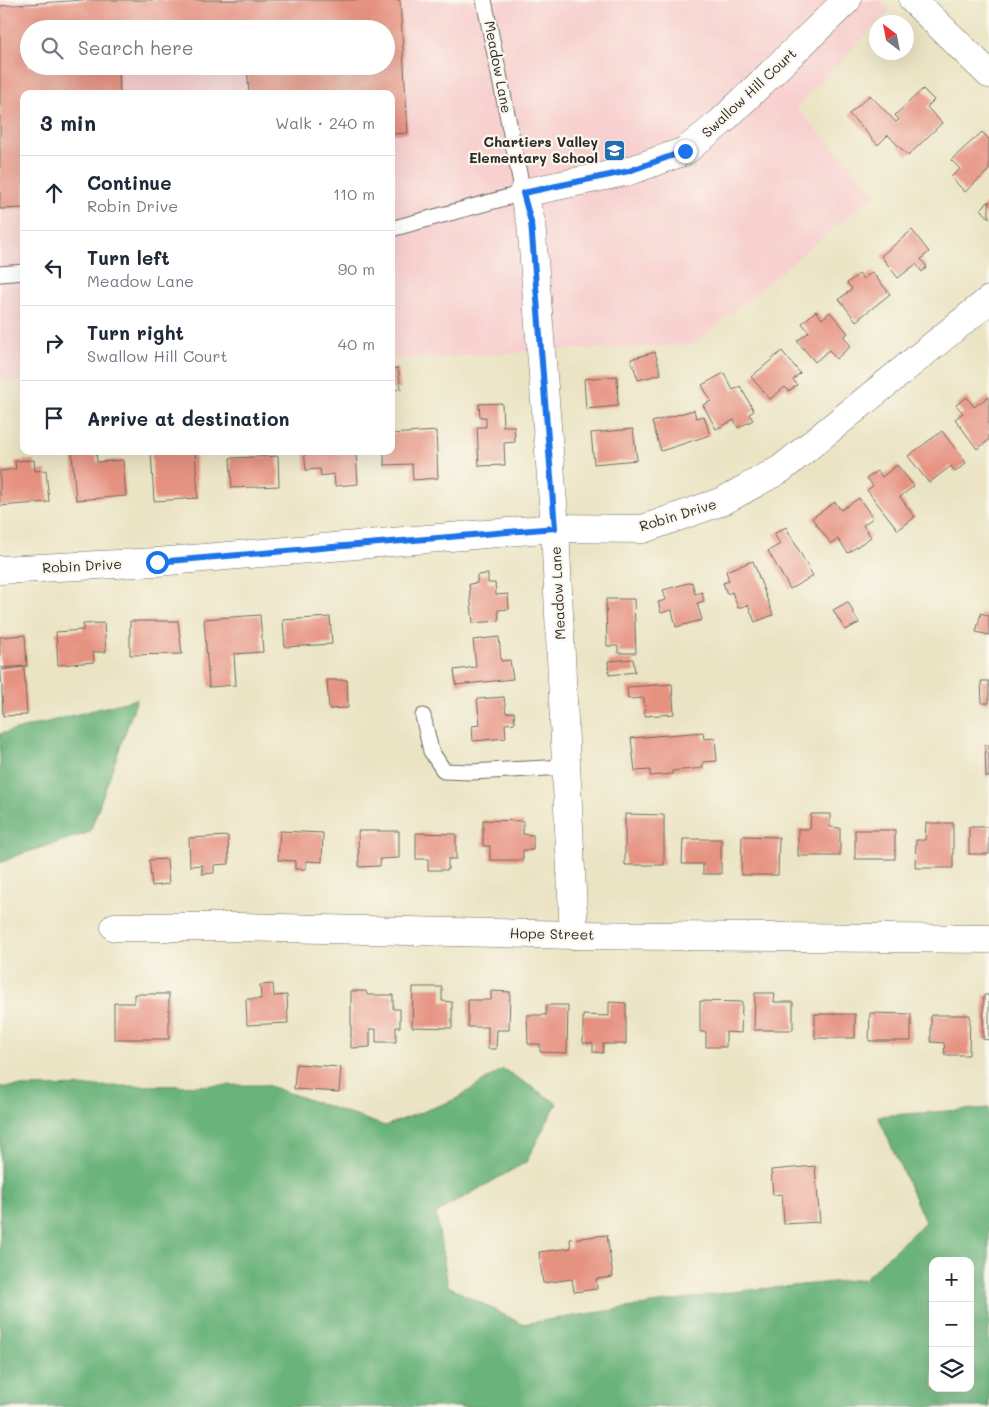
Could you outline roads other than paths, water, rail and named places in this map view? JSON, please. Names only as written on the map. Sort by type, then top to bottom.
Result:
[{"type":"street","name":"Swallow Hill Court","points":[[523,193],[629,171],[685,151],[720,122],[847,0]]},
{"type":"street","points":[[913,0],[989,74]]},
{"type":"street","name":"Meadow Lane","points":[[523,193],[531,222],[555,528],[574,935]]},
{"type":"street","name":"Robin Drive","points":[[0,570],[167,562],[555,528],[643,529],[723,501],[781,469],[989,300]]},
{"type":"street","name":"Hope Street","points":[[115,927],[240,927],[574,935],[989,939]]},
{"type":"lane","name":"Meadow Lane","points":[[484,0],[523,193]]},
{"type":"lane","points":[[395,227],[523,193]]},
{"type":"lane","points":[[0,274],[20,272]]},
{"type":"lane","points":[[423,716],[431,751],[444,771],[472,772],[566,767]]},
{"type":"place","name":"Chartiers Valley Elementary School","points":[[614,150]]}]
